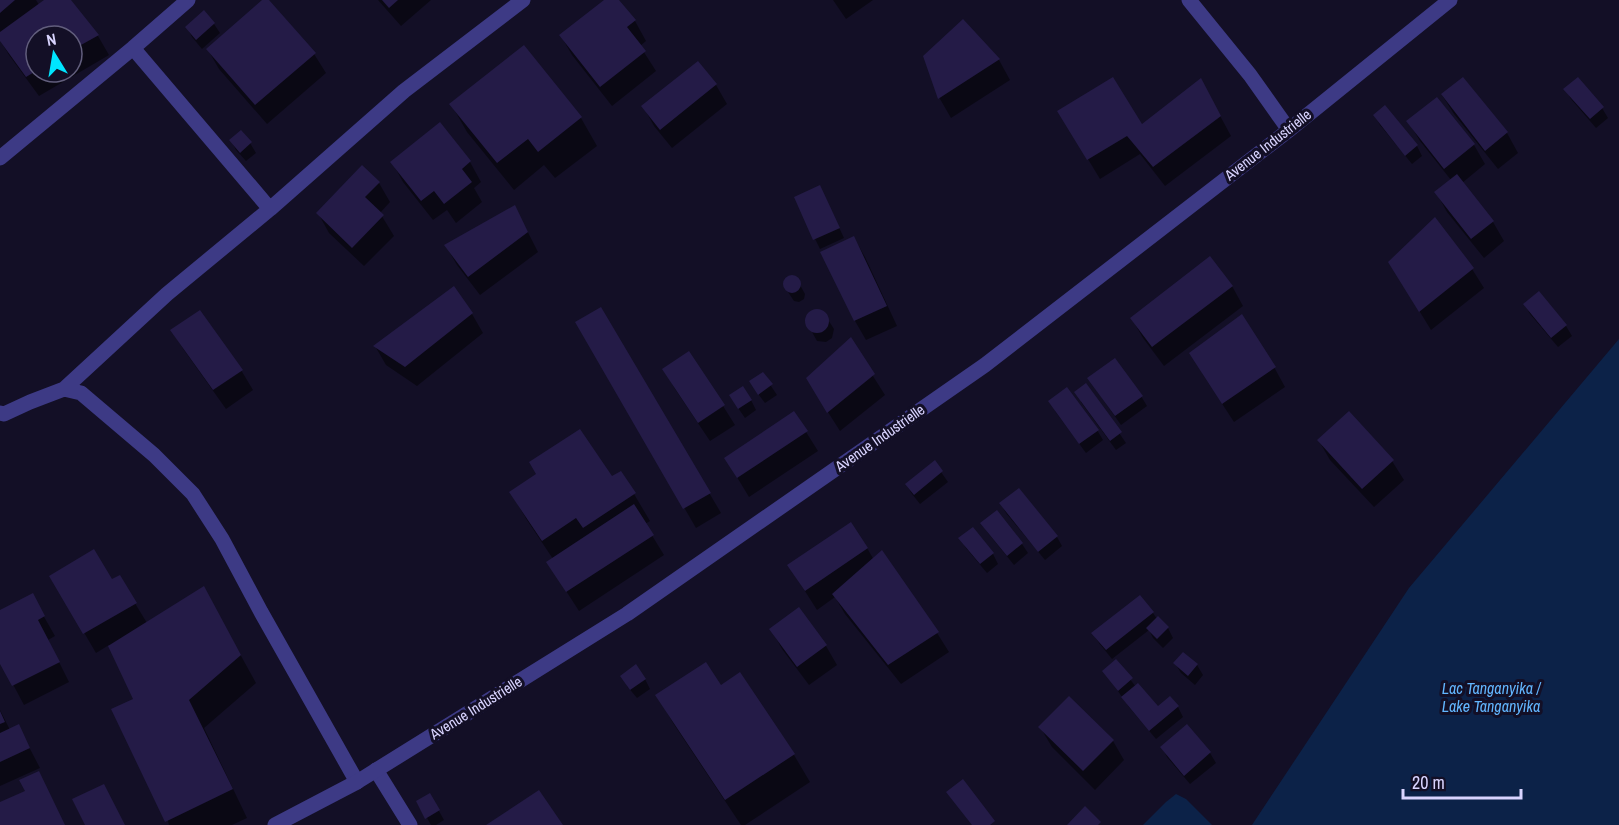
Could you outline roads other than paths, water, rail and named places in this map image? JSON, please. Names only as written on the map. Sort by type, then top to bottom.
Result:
[{"type":"street","points":[[0,158],[134,48],[188,0]]},
{"type":"street","points":[[0,413],[4,414],[64,389],[167,294],[270,209],[404,91],[523,0]]},
{"type":"street","points":[[1189,0],[1250,75],[1289,130]]},
{"type":"street","name":"Avenue Industrielle","points":[[275,825],[357,782],[627,614],[975,372],[1289,130],[1450,0]]},
{"type":"street","points":[[134,48],[270,209]]},
{"type":"street","points":[[64,389],[81,393],[154,455],[193,494],[222,539],[357,782]]},
{"type":"street","points":[[376,770],[410,825]]},
{"type":"water","name":"Lac Tanganyika / Lake Tanganyika","points":[[1619,339],[1619,825],[1252,825],[1409,588]]},
{"type":"water","points":[[1176,794],[1186,799],[1212,825],[1143,825]]}]
